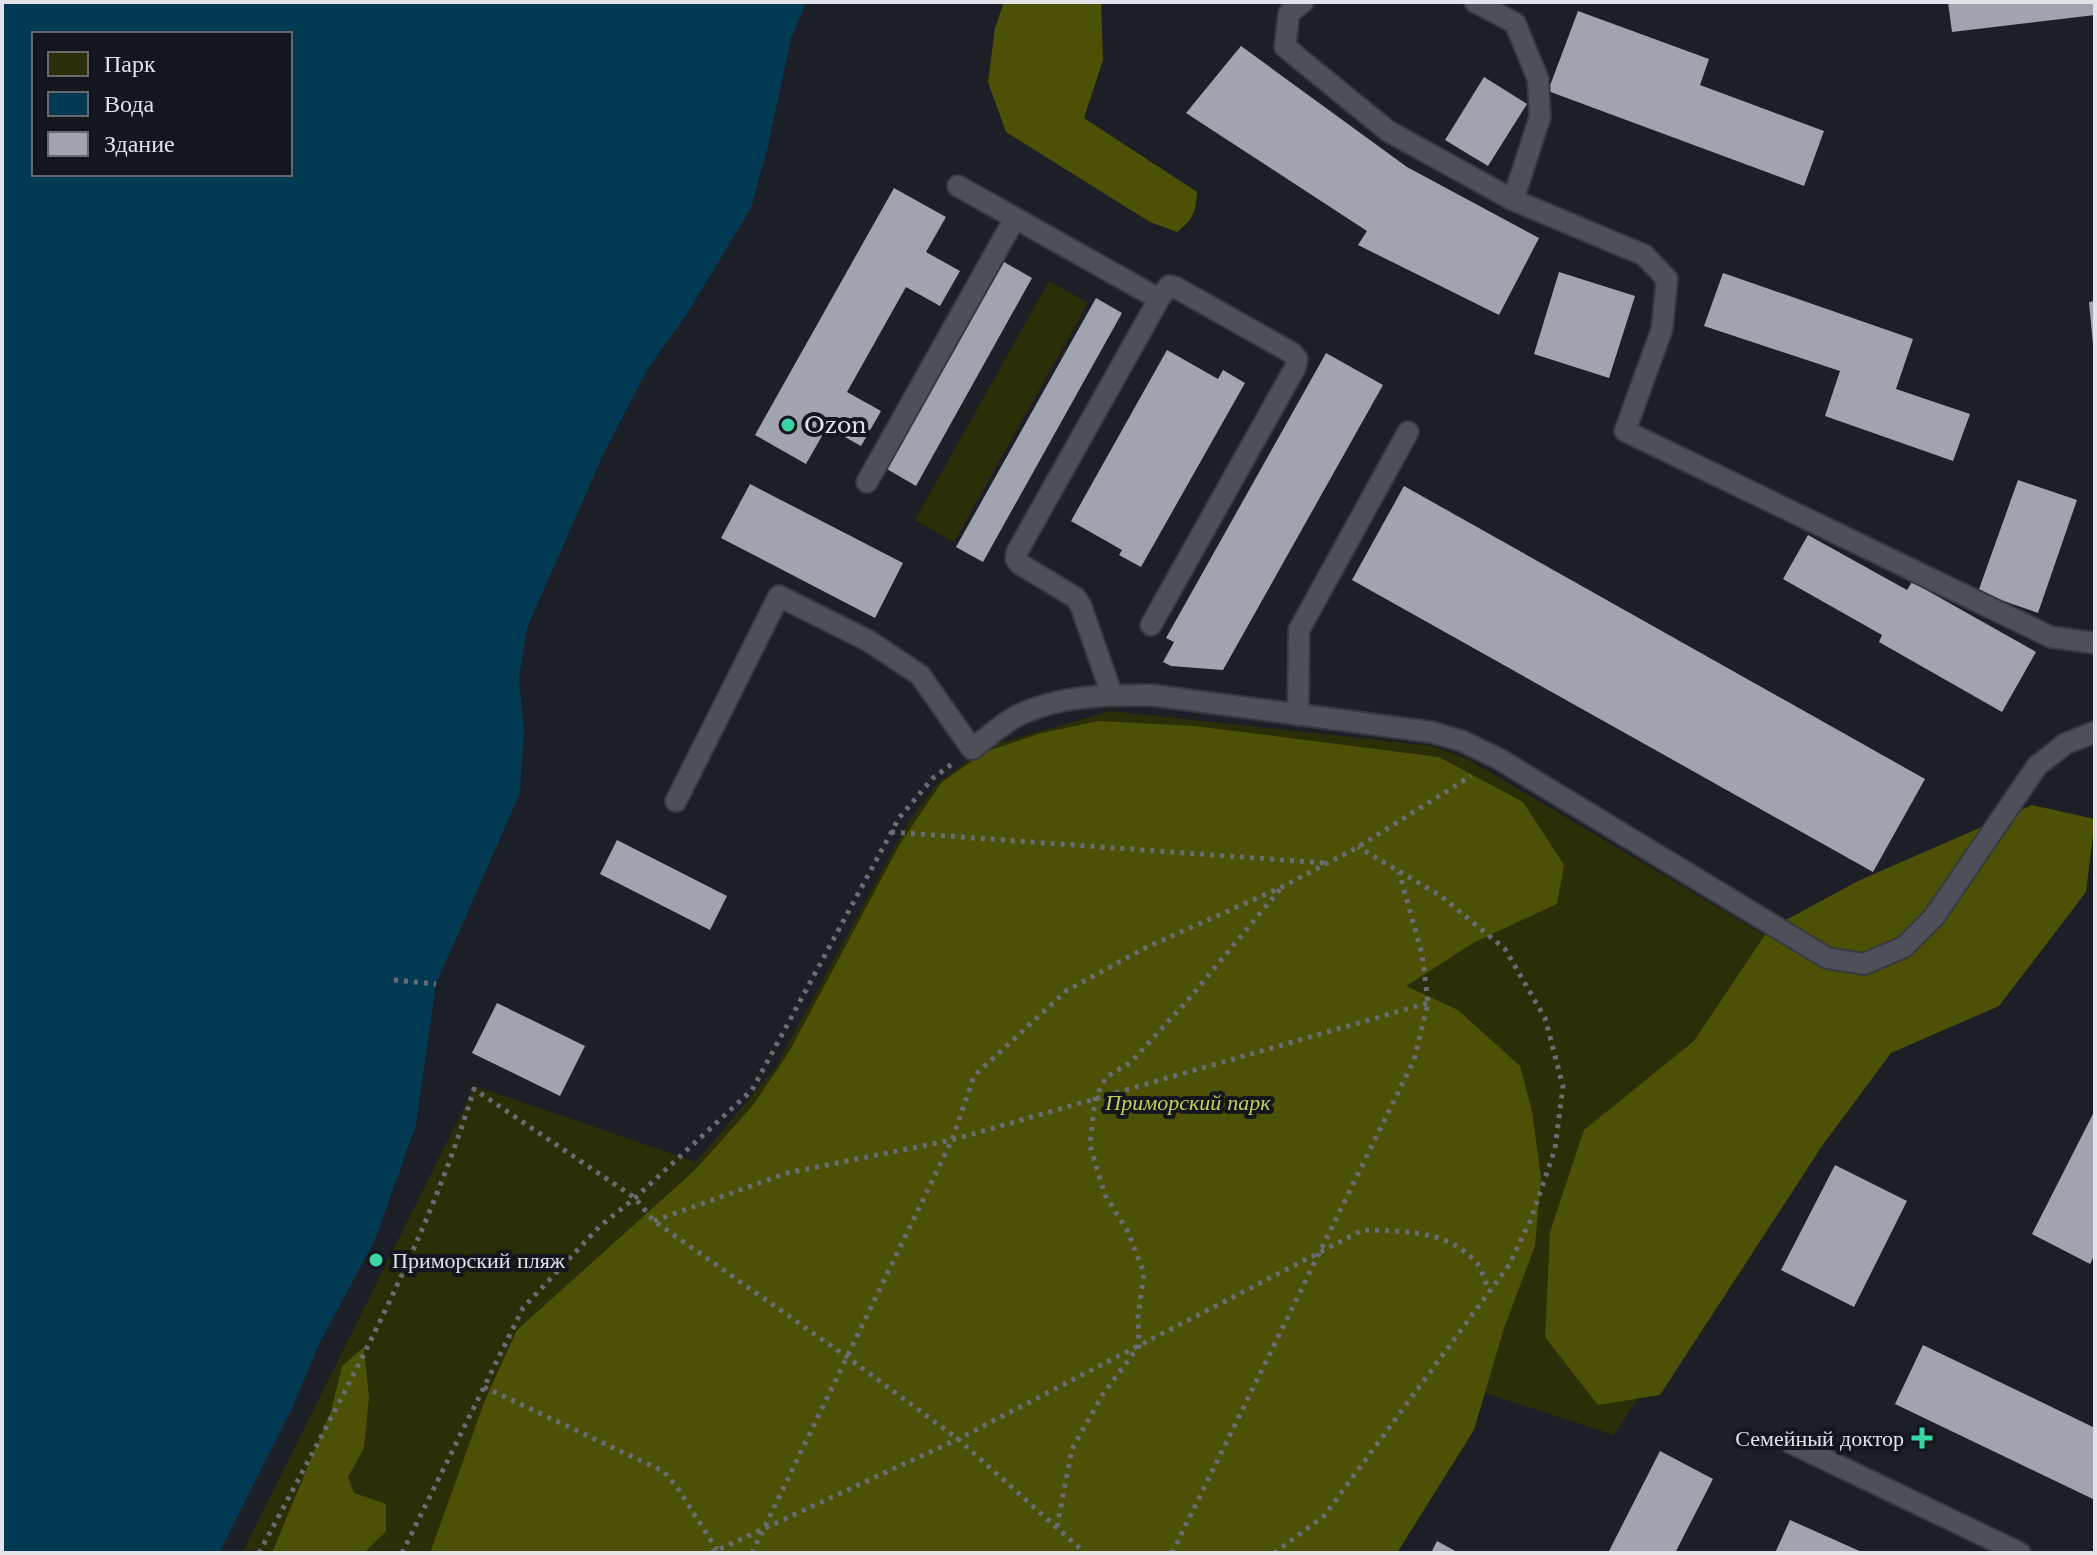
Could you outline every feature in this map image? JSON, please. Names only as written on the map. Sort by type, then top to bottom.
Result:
[{"type":"lane","points":[[1303,2],[1289,13],[1285,47],[1388,131],[1513,200],[1644,255],[1667,279],[1662,329],[1625,431],[2051,637],[2095,643]]},
{"type":"lane","points":[[1475,2],[1515,23],[1538,79],[1540,117],[1513,200]]},
{"type":"lane","points":[[958,186],[1159,299]]},
{"type":"lane","points":[[867,482],[1015,218]]},
{"type":"lane","points":[[1112,695],[1081,606],[1068,591],[1016,559],[1017,552],[1169,286],[1292,353],[1297,359],[1295,368],[1151,625]]},
{"type":"lane","points":[[1298,715],[1299,630],[1408,432]]},
{"type":"lane","points":[[676,801],[779,596],[869,641],[920,675],[972,749],[1020,714],[1068,697],[1112,695],[1151,695],[1431,732],[1462,741],[1499,759],[1827,958],[1864,964],[1904,947],[1934,917],[2037,766],[2065,744],[2095,732]]},
{"type":"lane","points":[[1791,1443],[2020,1553]]},
{"type":"path","points":[[402,1553],[523,1308],[599,1227],[635,1198],[752,1090],[899,818],[933,778],[972,749]]},
{"type":"path","points":[[752,1553],[952,1140],[974,1076],[1066,991],[1147,947],[1282,887],[1358,847],[1499,759]]},
{"type":"path","points":[[891,832],[1327,863]]},
{"type":"path","points":[[1274,1553],[1324,1516],[1509,1265],[1531,1219],[1555,1149],[1563,1086],[1545,1018],[1505,949],[1441,896],[1358,847]]},
{"type":"path","points":[[1172,1553],[1323,1251],[1414,1060],[1428,1003],[1422,954],[1398,871]]},
{"type":"path","points":[[1057,1527],[1072,1449],[1103,1394],[1139,1346],[1138,1317],[1144,1273],[1128,1232],[1105,1195],[1090,1146],[1095,1099],[1106,1077],[1130,1063],[1188,1000],[1282,887]]},
{"type":"path","points":[[394,980],[436,984]]},
{"type":"path","points":[[654,1221],[787,1173],[952,1140],[1428,1003]]},
{"type":"path","points":[[259,1553],[398,1285],[457,1144],[474,1089],[635,1198],[654,1221],[958,1439],[1085,1553]]},
{"type":"path","points":[[484,1387],[663,1471],[677,1487],[714,1552],[958,1439],[1363,1230],[1409,1232],[1453,1242],[1477,1263],[1489,1292]]},
{"type":"green space","points":[[1004,2],[1101,2],[1103,60],[1084,118],[1197,192],[1193,215],[1177,232],[1150,222],[1006,132],[988,82],[995,28]]},
{"type":"green space","points":[[1049,281],[1088,303],[954,542],[915,520]]},
{"type":"green space","name":"Приморский парк","points":[[1111,711],[1433,746],[1469,760],[1891,1010],[1614,1435],[1446,1380],[1328,1553],[242,1553],[475,1086],[696,1162],[775,1068],[909,821],[936,785],[985,747]]},
{"type":"green space","name":"Приморский парк","points":[[1098,721],[1194,726],[1439,757],[1523,802],[1564,865],[1557,904],[1475,942],[1406,986],[1458,1010],[1520,1066],[1532,1111],[1541,1178],[1535,1246],[1504,1328],[1474,1430],[1397,1553],[430,1553],[485,1400],[517,1330],[696,1169],[754,1104],[789,1052],[900,844],[942,782],[985,752],[1038,734]]},
{"type":"green space","points":[[2032,805],[2095,819],[2086,892],[1999,1006],[1891,1053],[1822,1146],[1660,1395],[1598,1405],[1545,1337],[1550,1232],[1584,1130],[1694,1041],[1769,929],[1858,881]]},
{"type":"green space","points":[[364,1347],[369,1398],[364,1448],[348,1477],[354,1493],[386,1504],[386,1531],[364,1553],[272,1553],[331,1411],[342,1366]]},
{"type":"water","points":[[2,2],[806,2],[791,39],[751,208],[688,312],[647,370],[603,455],[527,628],[519,678],[524,731],[520,793],[436,984],[416,1125],[375,1240],[319,1344],[294,1404],[219,1553],[2,1553]]},
{"type":"building","points":[[1948,2],[2095,2],[2095,15],[1952,32]]},
{"type":"building","points":[[1578,11],[1709,59],[1700,85],[1824,131],[1804,186],[1548,91]]},
{"type":"building","points":[[1241,46],[1407,167],[1539,238],[1499,315],[1358,245],[1367,231],[1186,113]]},
{"type":"building","points":[[1484,77],[1527,104],[1488,166],[1445,140]]},
{"type":"building","points":[[894,188],[946,217],[926,252],[960,271],[940,306],[906,287],[847,392],[881,411],[861,446],[827,427],[806,464],[755,435]]},
{"type":"building","points":[[1004,262],[1032,278],[916,486],[887,469]]},
{"type":"building","points":[[1559,272],[1635,296],[1609,378],[1534,354]]},
{"type":"building","points":[[1723,273],[1913,339],[1896,389],[1970,414],[1953,461],[1825,416],[1840,371],[1704,326]]},
{"type":"building","points":[[1096,298],[1122,313],[983,562],[956,547]]},
{"type":"building","points":[[2095,301],[2095,344],[2093,344],[2089,302]]},
{"type":"building","points":[[1167,350],[1218,379],[1223,370],[1245,383],[1141,567],[1119,555],[1122,550],[1071,521]]},
{"type":"building","points":[[1326,353],[1383,385],[1223,670],[1171,666],[1163,662],[1174,642],[1166,638]]},
{"type":"building","points":[[2018,480],[2077,500],[2038,613],[1978,592]]},
{"type":"building","points":[[750,484],[903,563],[875,618],[721,538]]},
{"type":"building","points":[[1404,486],[1925,779],[1873,872],[1352,580]]},
{"type":"building","points":[[1808,535],[1907,590],[1912,582],[2036,652],[2002,712],[1879,642],[1882,635],[1783,579]]},
{"type":"building","points":[[617,840],[727,896],[710,930],[600,874]]},
{"type":"building","points":[[497,1003],[585,1046],[560,1096],[472,1053]]},
{"type":"building","points":[[2095,1110],[2095,1254],[2090,1264],[2032,1234]]},
{"type":"building","points":[[1835,1165],[1907,1201],[1854,1307],[1781,1270]]},
{"type":"building","points":[[1923,1345],[2095,1428],[2095,1500],[1895,1404]]},
{"type":"building","points":[[1660,1451],[1713,1479],[1675,1553],[1608,1553]]},
{"type":"building","points":[[1790,1520],[1864,1553],[1775,1553]]},
{"type":"building","points":[[1437,1541],[1459,1553],[1431,1553]]},
{"type":"place","name":"Ozon","points":[[788,425]]},
{"type":"place","name":"Приморский пляж","points":[[376,1260]]},
{"type":"place","name":"Семейный доктор","points":[[1922,1438]]}]
